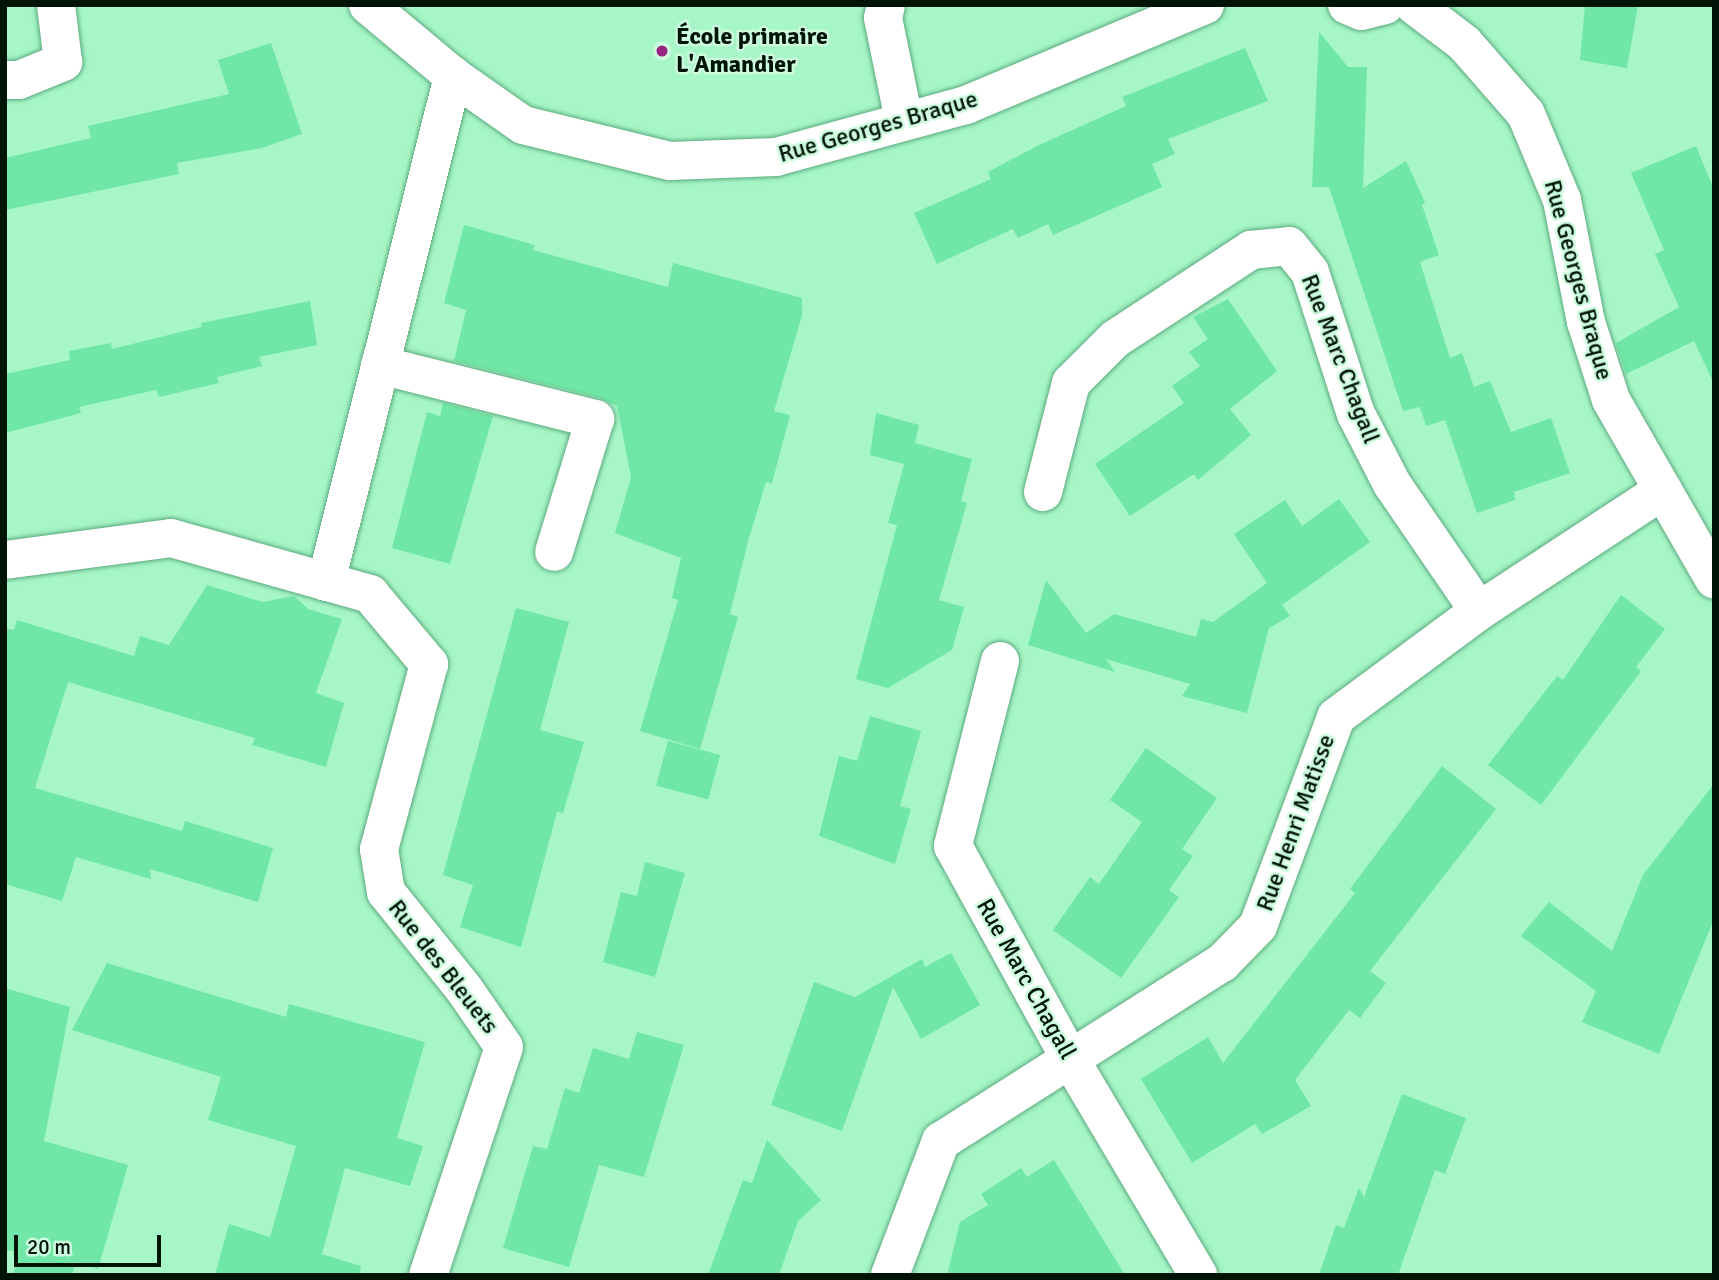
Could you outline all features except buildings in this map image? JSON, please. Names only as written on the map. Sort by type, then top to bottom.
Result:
[{"type":"street","points":[[5,80],[30,77],[63,62],[56,5]]},
{"type":"street","name":"Rue Georges Braque","points":[[368,5],[453,76],[523,125],[670,161],[776,157],[966,105],[1205,5]]},
{"type":"street","points":[[886,5],[883,18],[904,120]]},
{"type":"street","points":[[1347,5],[1361,11],[1385,5]]},
{"type":"street","name":"Rue Georges Braque","points":[[1414,5],[1464,43],[1526,114],[1562,200],[1586,323],[1611,400],[1714,579]]},
{"type":"street","points":[[5,560],[172,538],[327,582],[453,76]]},
{"type":"street","name":"Rue Marc Chagall","points":[[1043,492],[1071,383],[1106,348],[1251,250],[1289,246],[1310,272],[1356,414],[1392,484],[1479,611]]},
{"type":"street","points":[[380,365],[595,419],[554,552]]},
{"type":"street","name":"Rue Henri Matisse","points":[[890,1275],[942,1141],[1222,963],[1258,926],[1336,717],[1479,611],[1662,490]]},
{"type":"street","name":"Rue des Bleuets","points":[[327,582],[370,594],[429,664],[379,849],[386,892],[464,989],[504,1047],[428,1275]]},
{"type":"street","name":"Rue Marc Chagall","points":[[1000,661],[954,845],[1070,1059],[1198,1275]]},
{"type":"place","name":"École primaire L'Amandier","points":[[662,51]]}]
